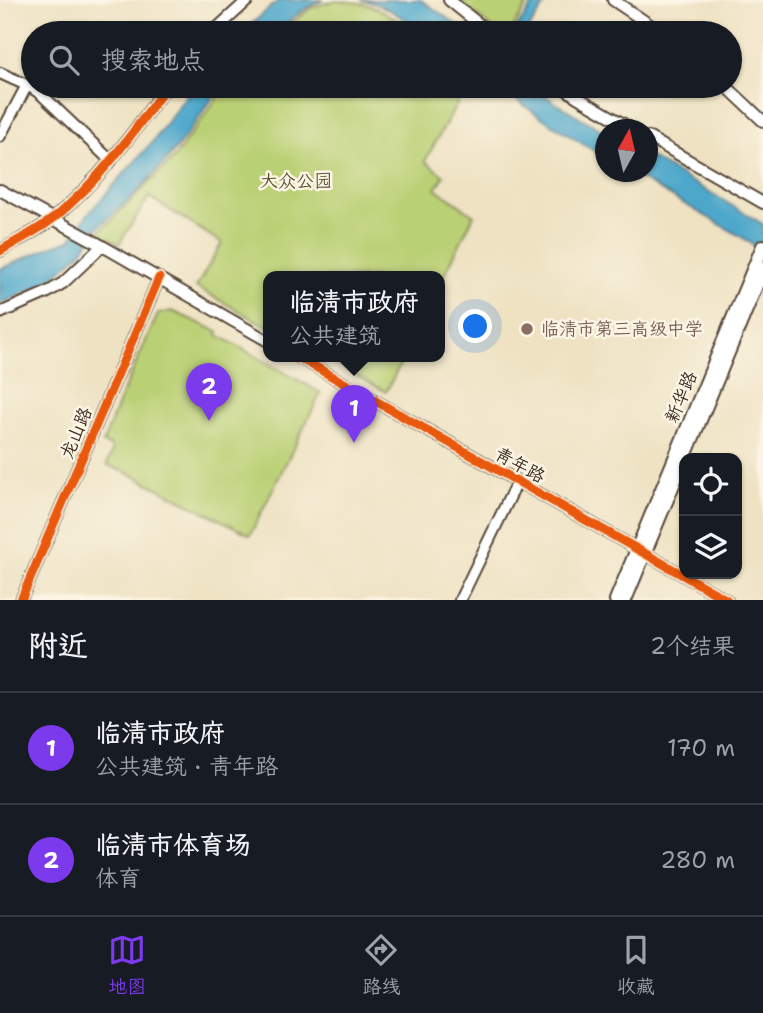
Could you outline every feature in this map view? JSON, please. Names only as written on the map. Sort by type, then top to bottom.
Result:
[{"type":"main road","name":"新华路","points":[[625,600],[641,551],[761,250]]},
{"type":"main road","name":"新华路","points":[[616,600],[641,551],[763,269]]},
{"type":"street","points":[[225,21],[247,0]]},
{"type":"street","points":[[449,0],[475,21]]},
{"type":"street","points":[[612,0],[644,21]]},
{"type":"street","points":[[0,73],[21,82]]},
{"type":"street","points":[[0,136],[21,96]]},
{"type":"street","points":[[45,98],[111,161]]},
{"type":"street","points":[[0,251],[53,219],[80,194],[111,161],[158,98]]},
{"type":"street","points":[[579,98],[615,119]]},
{"type":"street","points":[[739,98],[763,121]]},
{"type":"street","points":[[658,143],[763,203]]},
{"type":"street","points":[[0,190],[263,338]]},
{"type":"street","points":[[0,313],[63,283],[102,246]]},
{"type":"street","name":"龙山路","points":[[21,600],[159,278]]},
{"type":"street","name":"青年路","points":[[307,362],[727,600]]},
{"type":"street","points":[[460,600],[517,482]]},
{"type":"green space","points":[[462,0],[530,0],[517,21],[484,21],[464,6]]},
{"type":"green space","points":[[333,1],[347,1],[368,5],[399,21],[294,21],[311,8]]},
{"type":"green space","name":"大众公园","points":[[217,98],[460,98],[425,161],[444,176],[436,189],[474,215],[445,274],[445,271],[263,271],[263,324],[196,287],[222,243],[149,197],[119,244],[98,233],[172,160]]},
{"type":"green space","points":[[172,311],[219,332],[218,335],[263,362],[321,393],[250,535],[107,465],[112,447],[103,443],[158,314]]},
{"type":"green space","points":[[331,362],[401,362],[386,392]]},
{"type":"water","points":[[279,0],[324,0],[289,21],[255,21]]},
{"type":"water","points":[[361,0],[421,0],[452,21],[408,21],[374,3]]},
{"type":"water","points":[[536,0],[548,0],[534,21],[521,21]]},
{"type":"water","points":[[184,98],[213,98],[166,161],[94,231],[82,252],[45,284],[0,304],[0,269],[70,240],[86,216],[154,140]]},
{"type":"water","points":[[514,98],[548,98],[595,126],[595,152]]},
{"type":"water","points":[[658,162],[763,224],[763,252],[646,182],[658,182]]},
{"type":"cycle path","points":[[0,251],[49,222],[87,188],[158,98]]},
{"type":"cycle path","points":[[21,600],[159,278]]},
{"type":"cycle path","points":[[307,362],[727,600]]},
{"type":"place","name":"临清市第三高级中学","points":[[527,329]]},
{"type":"place","name":"临清市体育场","points":[[209,421]]},
{"type":"place","name":"临清市政府","points":[[354,443]]}]
